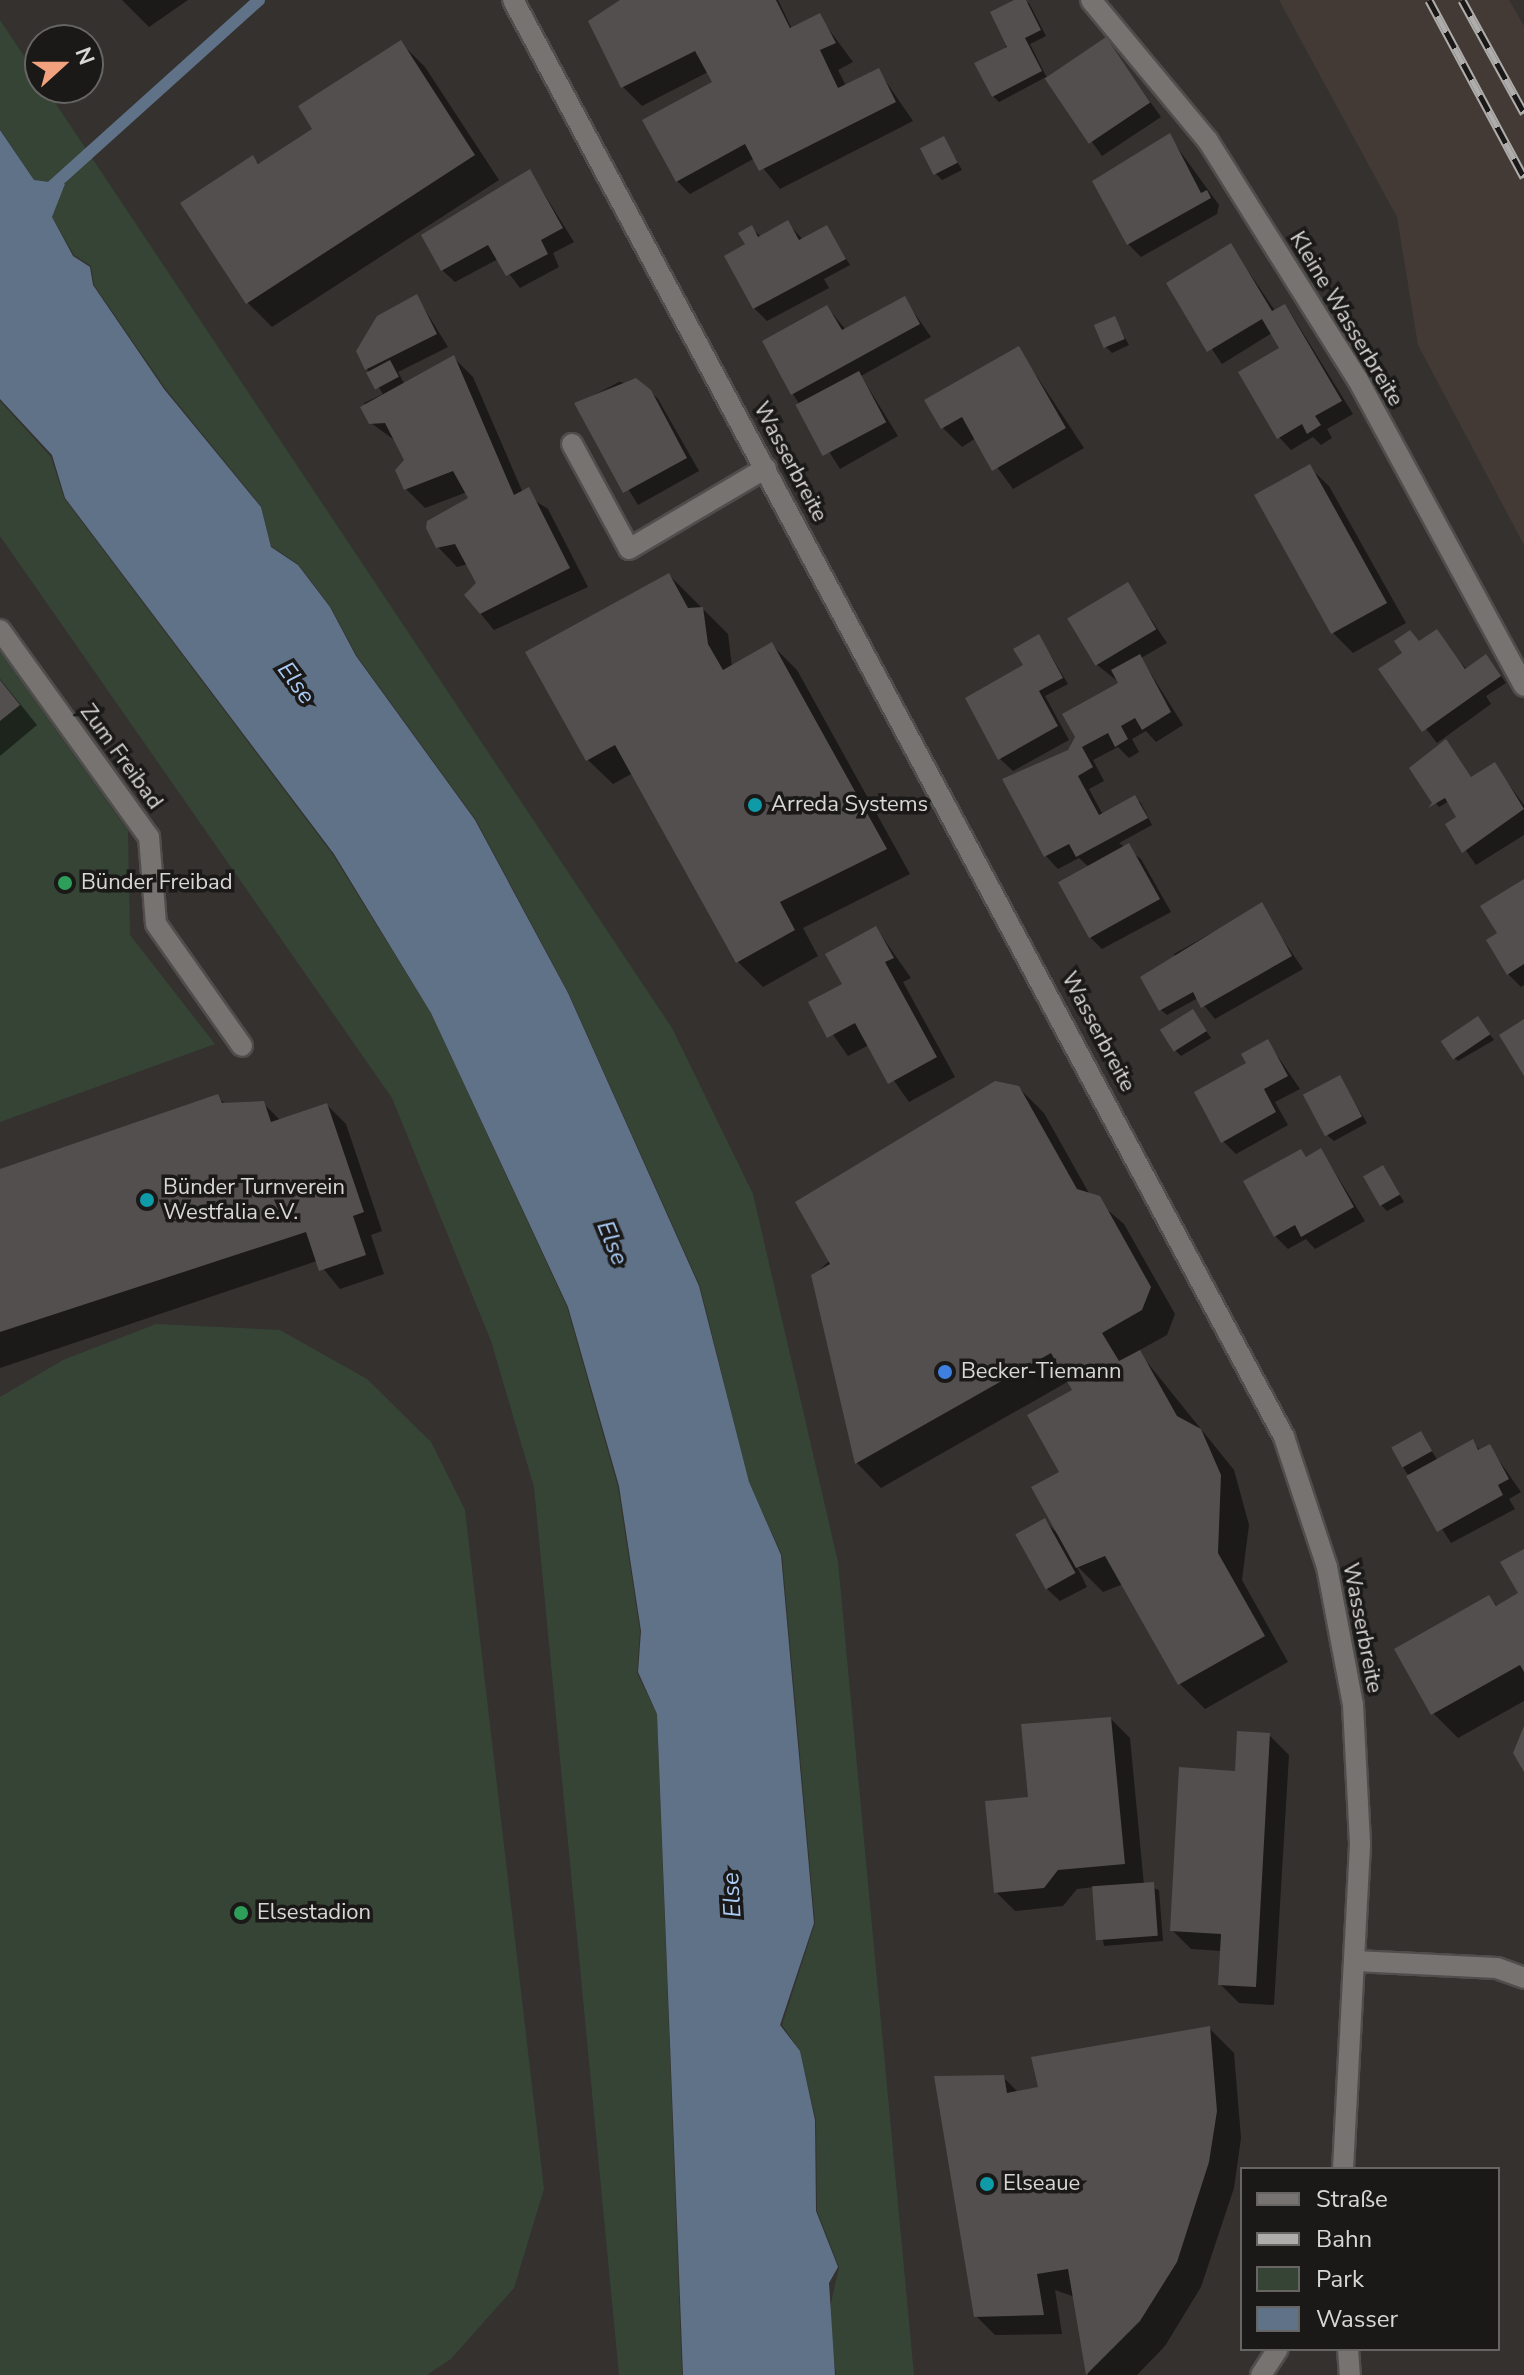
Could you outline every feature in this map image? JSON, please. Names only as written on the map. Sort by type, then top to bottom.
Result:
[{"type":"main road","name":"Wasserbreite","points":[[513,0],[1284,1437],[1327,1567],[1353,1705],[1360,1845],[1343,2167]]},
{"type":"main road","name":"Kleine Wasserbreite","points":[[1091,0],[1208,141],[1358,380],[1524,686]]},
{"type":"main road","points":[[572,444],[629,549],[766,468]]},
{"type":"main road","name":"Zum Freibad","points":[[0,630],[149,837],[156,924],[242,1046]]},
{"type":"main road","points":[[1355,1961],[1497,1968],[1524,1978]]},
{"type":"main road","points":[[1261,2375],[1277,2351]]},
{"type":"main road","points":[[1348,2351],[1350,2375]]},
{"type":"shaded area","points":[[1279,0],[1509,0],[1524,26],[1524,545],[1418,345],[1397,217]]},
{"type":"green space","points":[[0,20],[24,56],[24,104],[56,104],[672,1028],[753,1194],[838,1562],[914,2375],[836,2375],[828,2316],[839,2267],[817,2211],[816,2120],[800,2051],[782,2025],[815,1923],[782,1555],[749,1483],[700,1286],[568,992],[476,820],[357,656],[330,606],[298,564],[271,546],[261,506],[165,388],[94,285],[91,266],[74,255],[52,217],[65,184],[34,180],[0,129]]},
{"type":"green space","points":[[0,401],[51,457],[64,498],[333,855],[431,1013],[567,1307],[618,1487],[640,1631],[637,1673],[657,1714],[682,2375],[619,2375],[534,1487],[491,1341],[392,1098],[0,536]]},
{"type":"green space","name":"Bünder Freibad","points":[[0,652],[128,831],[130,935],[215,1044],[0,1122]]},
{"type":"green space","points":[[156,1324],[280,1330],[367,1379],[431,1442],[465,1510],[544,2189],[514,2288],[451,2359],[427,2375],[0,2375],[0,1397],[63,1360]]},
{"type":"water","name":"Else","points":[[0,130],[34,180],[65,184],[52,217],[73,256],[90,267],[93,285],[164,389],[261,507],[271,547],[298,565],[330,607],[356,656],[475,820],[568,993],[699,1286],[749,1482],[781,1555],[814,1923],[780,2025],[800,2051],[815,2120],[816,2211],[838,2267],[829,2283],[835,2375],[683,2375],[657,1714],[638,1672],[641,1631],[619,1486],[568,1307],[431,1013],[334,854],[65,498],[52,455],[0,399]]},
{"type":"building","points":[[620,0],[776,0],[790,28],[820,13],[836,43],[820,50],[838,88],[879,68],[896,102],[759,171],[745,144],[676,182],[642,120],[712,82],[695,51],[621,88],[588,21]]},
{"type":"building","points":[[1014,0],[1026,0],[1041,30],[1025,38],[1042,71],[992,97],[974,63],[1007,47],[990,12]]},
{"type":"building","points":[[1106,37],[1150,102],[1089,144],[1045,78]]},
{"type":"building","points":[[401,40],[475,155],[246,304],[180,203],[253,155],[258,164],[312,129],[298,106]]},
{"type":"building","points":[[1170,133],[1201,193],[1207,190],[1211,198],[1127,245],[1092,181]]},
{"type":"building","points":[[944,136],[958,163],[934,175],[920,148]]},
{"type":"building","points":[[530,169],[563,228],[541,240],[548,254],[506,276],[488,245],[441,271],[421,235]]},
{"type":"building","points":[[788,220],[799,240],[827,225],[846,259],[753,309],[724,256],[745,244],[738,233],[752,225],[758,237]]},
{"type":"building","points":[[1231,243],[1272,311],[1285,304],[1342,401],[1315,416],[1321,425],[1307,434],[1302,424],[1277,439],[1238,372],[1279,348],[1262,319],[1207,352],[1166,283]]},
{"type":"building","points":[[417,294],[437,334],[365,370],[356,351],[377,316]]},
{"type":"building","points":[[905,296],[920,324],[791,395],[762,341],[827,305],[842,330]]},
{"type":"building","points":[[1115,316],[1125,339],[1104,348],[1094,325]]},
{"type":"building","points":[[1019,346],[1066,428],[992,471],[962,417],[941,429],[924,400]]},
{"type":"building","points":[[454,355],[514,495],[529,487],[570,568],[480,614],[464,595],[476,583],[455,544],[436,548],[426,528],[427,521],[468,498],[453,471],[404,490],[395,470],[404,460],[385,423],[369,424],[360,407]]},
{"type":"building","points":[[390,360],[399,377],[375,389],[366,373]]},
{"type":"building","points":[[859,371],[886,422],[823,456],[795,405]]},
{"type":"building","points":[[636,378],[651,390],[687,458],[623,493],[574,403]]},
{"type":"building","points":[[1310,464],[1387,603],[1331,634],[1254,495]]},
{"type":"building","name":"Arreda Systems","points":[[669,573],[688,608],[703,607],[708,644],[723,670],[772,642],[887,849],[780,902],[795,930],[736,963],[615,745],[586,761],[525,652]]},
{"type":"building","points":[[1128,582],[1156,629],[1095,666],[1067,619]]},
{"type":"building","points":[[1437,629],[1465,669],[1486,654],[1501,676],[1422,732],[1378,669],[1402,653],[1394,641],[1410,630],[1419,641]]},
{"type":"building","points":[[1039,634],[1063,678],[1039,691],[1058,726],[998,760],[965,698],[1023,665],[1013,649]]},
{"type":"building","points":[[1140,654],[1171,712],[1142,730],[1135,718],[1121,726],[1128,739],[1115,747],[1108,733],[1082,747],[1093,767],[1078,776],[1099,815],[1135,795],[1148,818],[1076,857],[1069,844],[1044,857],[1002,779],[1068,750],[1075,737],[1062,714],[1118,683],[1111,670]]},
{"type":"building","points":[[0,680],[20,705],[0,721]]},
{"type":"building","points":[[1446,739],[1471,777],[1495,762],[1524,809],[1462,853],[1445,824],[1456,817],[1445,798],[1428,808],[1432,803],[1409,768]]},
{"type":"building","points":[[1129,843],[1160,899],[1089,938],[1058,882]]},
{"type":"building","points":[[1524,879],[1524,964],[1507,975],[1486,940],[1497,933],[1480,906]]},
{"type":"building","points":[[1262,902],[1292,956],[1201,1008],[1193,992],[1159,1011],[1140,977]]},
{"type":"building","points":[[876,926],[894,958],[885,962],[937,1057],[888,1084],[855,1023],[827,1038],[808,1002],[842,984],[825,954]]},
{"type":"building","points":[[1193,1009],[1207,1031],[1174,1052],[1160,1030]]},
{"type":"building","points":[[1478,1016],[1490,1034],[1453,1059],[1441,1041]]},
{"type":"building","points":[[1524,1019],[1524,1076],[1499,1035]]},
{"type":"building","points":[[1268,1039],[1288,1076],[1264,1089],[1276,1112],[1221,1143],[1194,1092],[1246,1063],[1241,1054]]},
{"type":"building","points":[[1340,1075],[1362,1116],[1325,1136],[1303,1095]]},
{"type":"building","points":[[995,1081],[1019,1086],[1077,1189],[1100,1196],[1151,1287],[1142,1310],[1102,1333],[1119,1361],[1140,1350],[1177,1416],[1201,1429],[1221,1475],[1218,1553],[1265,1636],[1178,1685],[1105,1556],[1076,1568],[1031,1487],[1059,1472],[1027,1415],[1072,1390],[1051,1353],[855,1464],[811,1275],[830,1264],[795,1202]]},
{"type":"building","name":"Bünder Turnverein Westfalia e.V.","points":[[218,1094],[222,1103],[264,1101],[271,1122],[327,1103],[364,1212],[353,1216],[366,1255],[319,1271],[306,1232],[0,1332],[0,1169]]},
{"type":"building","points":[[1321,1148],[1354,1207],[1301,1237],[1295,1225],[1274,1237],[1243,1181],[1301,1149],[1306,1157]]},
{"type":"building","points":[[1383,1165],[1400,1194],[1380,1206],[1363,1176]]},
{"type":"building","points":[[1421,1431],[1432,1451],[1402,1468],[1391,1447]]},
{"type":"building","points":[[1473,1439],[1478,1450],[1490,1444],[1509,1479],[1498,1485],[1503,1495],[1437,1532],[1406,1476]]},
{"type":"building","points":[[1045,1518],[1076,1573],[1046,1590],[1015,1534]]},
{"type":"building","points":[[1524,1549],[1524,1672],[1520,1665],[1431,1715],[1394,1649],[1489,1595],[1496,1606],[1518,1593],[1500,1562]]},
{"type":"building","points":[[1111,1717],[1125,1864],[1058,1870],[1044,1888],[994,1893],[985,1801],[1028,1797],[1021,1724]]},
{"type":"building","points":[[1524,1726],[1524,1772],[1513,1753]]},
{"type":"building","points":[[1237,1731],[1270,1733],[1256,1987],[1218,1985],[1221,1934],[1170,1931],[1179,1767],[1235,1771]]},
{"type":"building","points":[[1154,1882],[1158,1936],[1096,1940],[1092,1886]]},
{"type":"building","points":[[1210,2026],[1217,2111],[1209,2162],[1177,2262],[1140,2321],[1086,2375],[1068,2269],[1037,2274],[1044,2315],[974,2317],[934,2076],[1004,2075],[1007,2093],[1038,2087],[1031,2057]]},
{"type":"waterway","points":[[48,190],[259,0]]},
{"type":"railway","points":[[1429,0],[1524,177]]},
{"type":"railway","points":[[1462,0],[1524,113]]},
{"type":"place","name":"Arreda Systems","points":[[755,805]]},
{"type":"place","name":"Bünder Freibad","points":[[65,883]]},
{"type":"place","name":"Bünder Turnverein Westfalia e.V.","points":[[147,1200]]},
{"type":"place","name":"Becker-Tiemann","points":[[945,1372]]},
{"type":"place","name":"Elsestadion","points":[[241,1913]]},
{"type":"place","name":"Elseaue","points":[[987,2184]]}]
